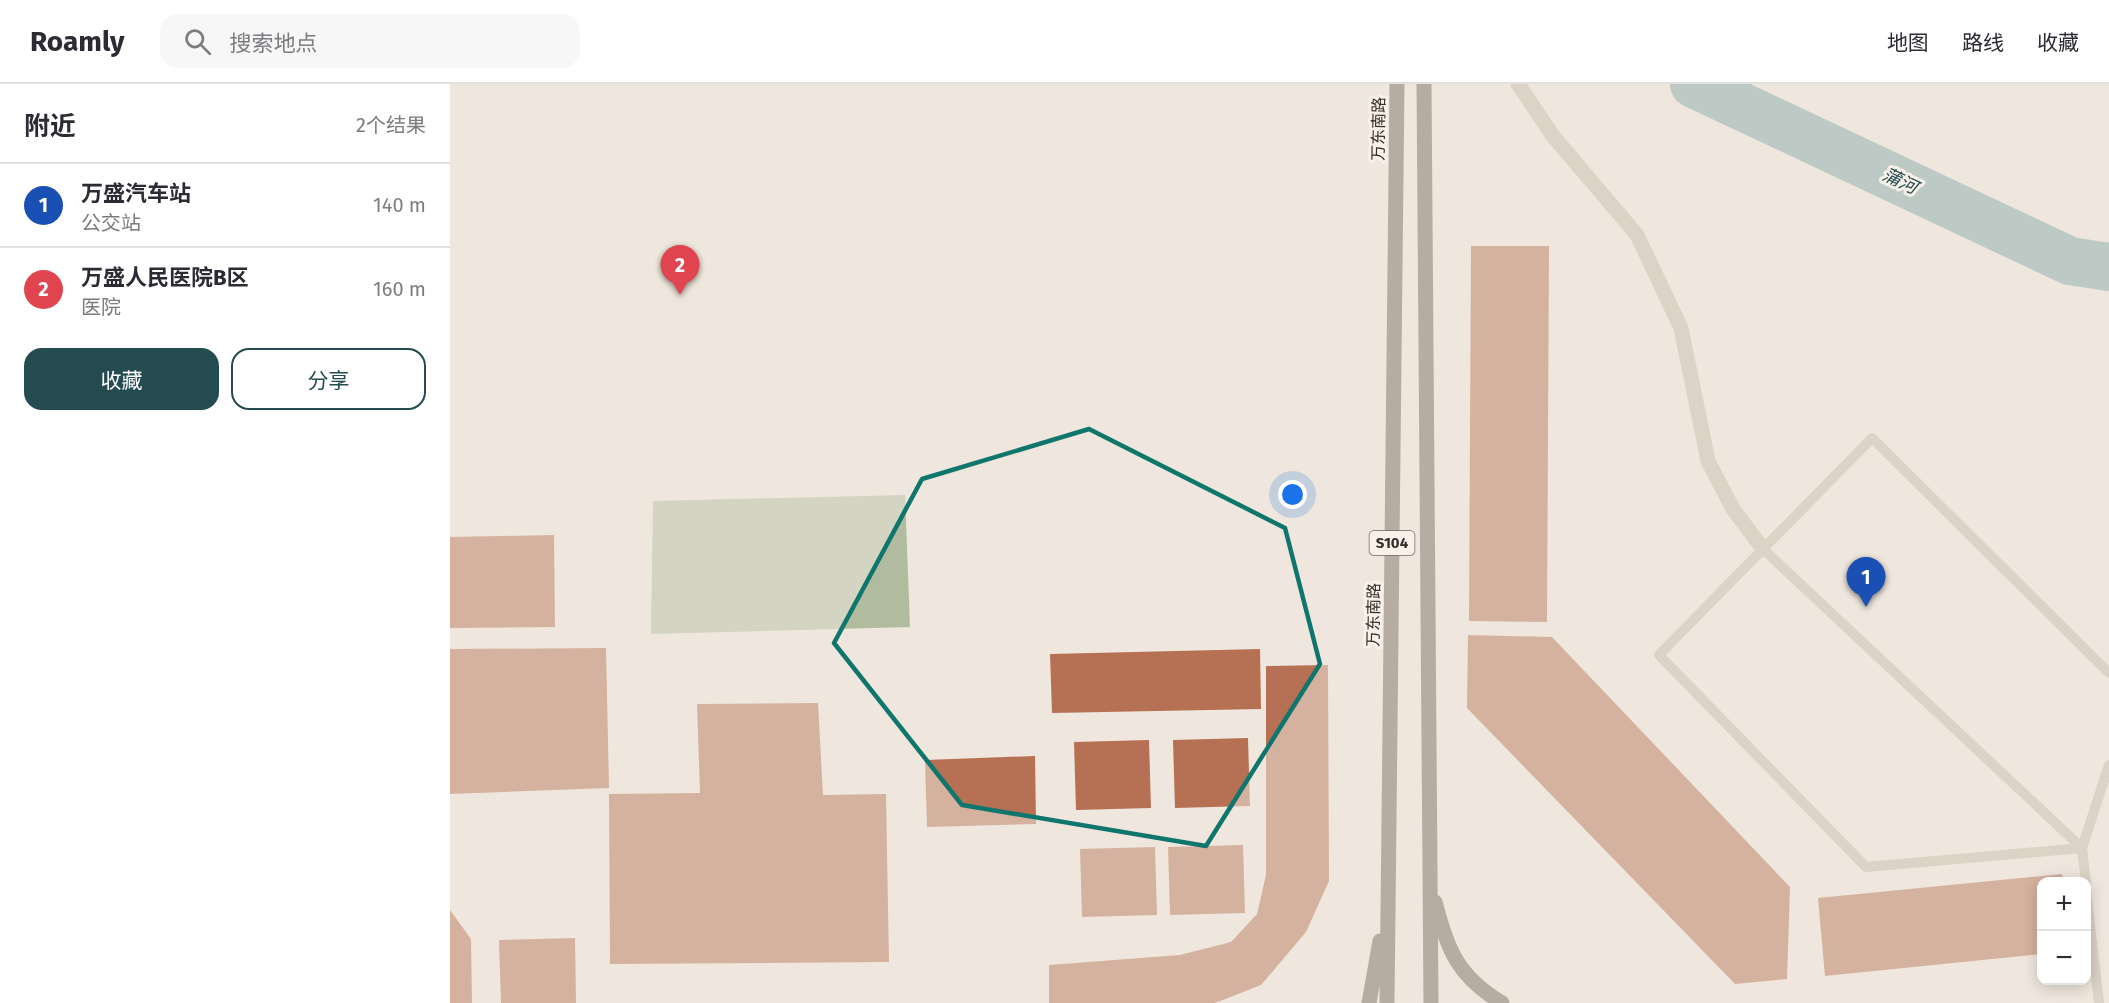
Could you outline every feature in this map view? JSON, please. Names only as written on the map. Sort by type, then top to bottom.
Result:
[{"type":"main road","name":"万东南路","points":[[1387,1003],[1397,84]]},
{"type":"main road","name":"S104","points":[[1424,84],[1431,1003]]},
{"type":"main road","points":[[1430,879],[1444,936],[1456,964],[1476,986],[1502,1003]]},
{"type":"main road","points":[[1369,1003],[1388,887]]},
{"type":"street","points":[[1518,84],[1553,136],[1637,235],[1681,328],[1708,461],[1733,509],[1763,549]]},
{"type":"lane","points":[[2082,848],[1866,867],[1659,655],[1872,438],[2109,673]]},
{"type":"lane","points":[[1763,549],[2082,848]]},
{"type":"lane","points":[[2085,877],[2082,848],[2109,765]]},
{"type":"lane","points":[[2091,931],[2099,1003]]},
{"type":"highlighted area","points":[[1089,429],[1285,528],[1320,664],[1206,846],[962,805],[834,643],[922,479]]},
{"type":"green space","points":[[905,495],[910,627],[651,634],[653,501]]},
{"type":"building","points":[[1471,246],[1549,246],[1547,622],[1469,621]]},
{"type":"building","points":[[554,535],[555,627],[450,628],[450,537]]},
{"type":"building","points":[[1468,635],[1552,637],[1790,887],[1787,979],[1735,984],[1467,708]]},
{"type":"building","points":[[606,648],[609,788],[450,794],[450,649]]},
{"type":"building","points":[[1260,649],[1261,709],[1052,713],[1050,654]]},
{"type":"building","points":[[1328,665],[1329,881],[1306,932],[1261,985],[1215,1003],[1049,1003],[1049,965],[1180,955],[1231,942],[1257,914],[1266,875],[1266,666]]},
{"type":"building","points":[[818,703],[823,795],[886,794],[889,962],[610,964],[609,794],[700,793],[697,704]]},
{"type":"building","points":[[1248,738],[1250,806],[1175,808],[1173,740]]},
{"type":"building","points":[[1149,740],[1151,808],[1076,810],[1074,742]]},
{"type":"building","points":[[1035,756],[1036,824],[927,827],[925,760]]},
{"type":"building","points":[[1243,845],[1245,913],[1170,915],[1168,847]]},
{"type":"building","points":[[1155,847],[1157,915],[1082,917],[1080,849]]},
{"type":"building","points":[[2062,874],[2062,877],[2037,877],[2037,955],[1825,976],[1818,898]]},
{"type":"building","points":[[450,910],[471,939],[472,1003],[450,1003]]},
{"type":"building","points":[[575,938],[576,1003],[501,1003],[499,940]]},
{"type":"waterway","name":"蒲河","points":[[1694,84],[2070,261],[2109,267]]},
{"type":"place","name":"万盛人民医院B区","points":[[680,295]]},
{"type":"place","name":"万盛汽车站","points":[[1866,607]]}]
